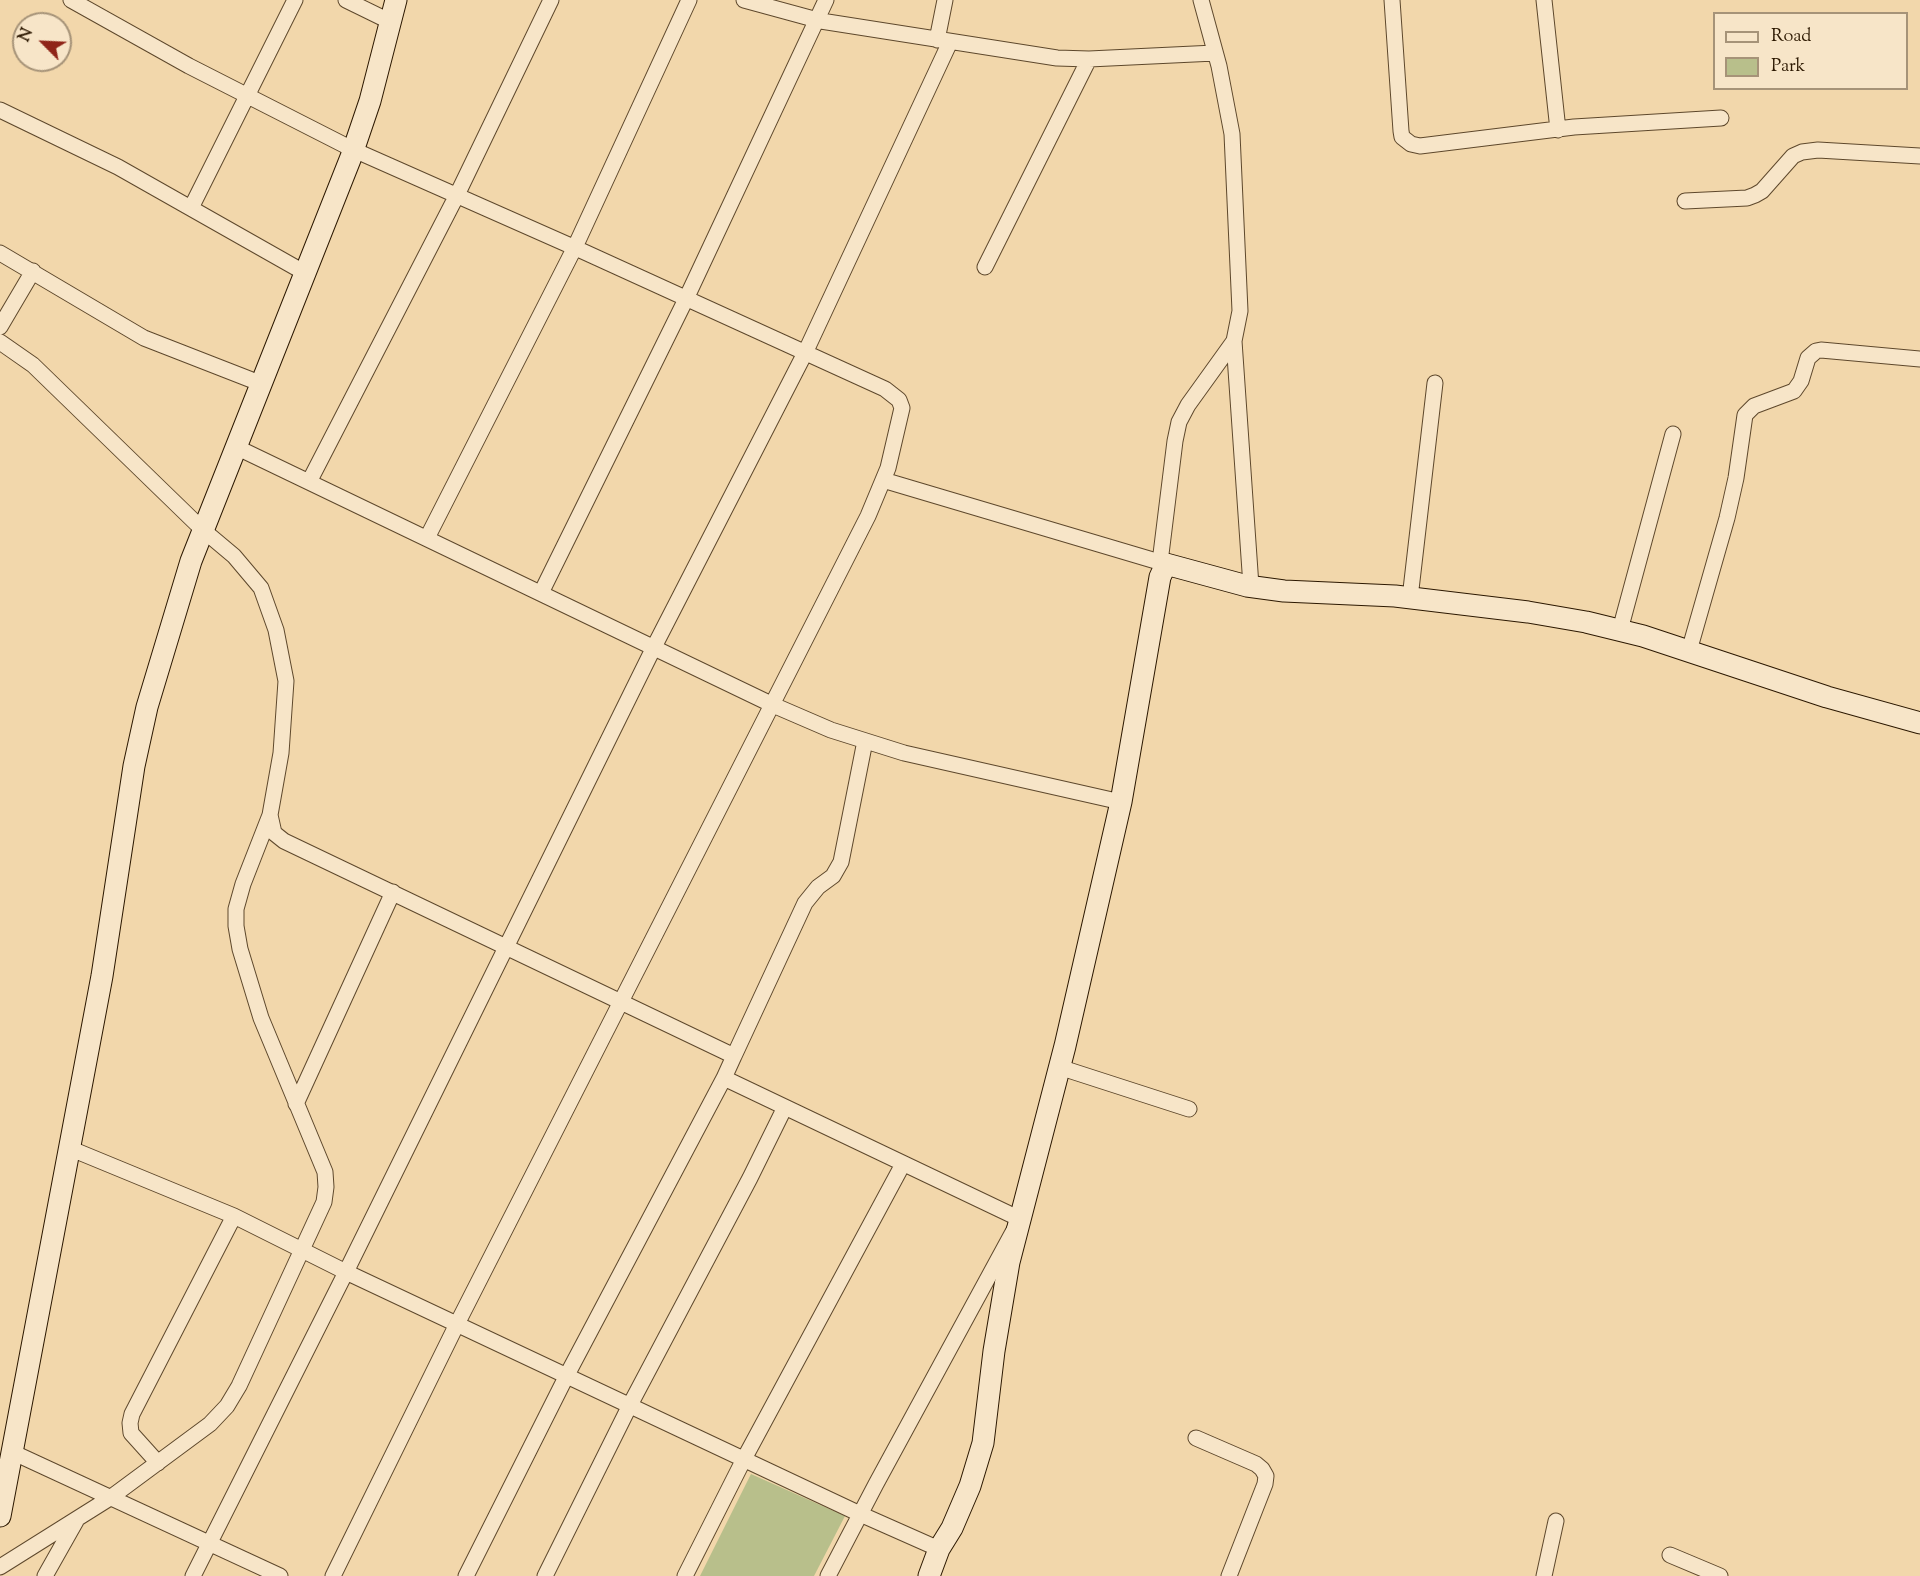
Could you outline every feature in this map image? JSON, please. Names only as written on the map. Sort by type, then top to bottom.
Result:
[{"type":"street","points":[[71,0],[189,66],[354,150],[885,389],[899,400],[902,408],[883,480],[868,516],[457,1324],[333,1576]]},
{"type":"street","points":[[191,208],[295,0]]},
{"type":"street","points":[[346,0],[391,22]]},
{"type":"street","points":[[0,1516],[102,976],[134,766],[147,707],[176,606],[203,530],[307,274],[354,150],[370,101],[396,0]]},
{"type":"street","points":[[309,482],[457,195],[551,0]]},
{"type":"street","points":[[426,538],[575,248],[689,0]]},
{"type":"street","points":[[744,0],[818,20],[1057,58],[1089,59],[1215,53]]},
{"type":"street","points":[[541,593],[686,299],[826,0]]},
{"type":"street","points":[[193,1576],[346,1272],[654,646],[805,353],[943,41],[945,0]]},
{"type":"street","points":[[1201,0],[1232,134],[1240,311],[1234,340],[1251,586]]},
{"type":"street","points":[[1392,0],[1401,131],[1405,142],[1420,146],[1574,127],[1721,118]]},
{"type":"street","points":[[1544,0],[1558,130]]},
{"type":"street","points":[[985,267],[1089,59]]},
{"type":"street","points":[[0,110],[118,167],[307,274]]},
{"type":"street","points":[[1685,201],[1747,198],[1755,195],[1762,191],[1793,156],[1802,152],[1818,150],[1920,156]]},
{"type":"street","points":[[0,253],[144,338],[262,384]]},
{"type":"street","points":[[0,327],[33,271]]},
{"type":"street","points":[[929,1576],[939,1549],[952,1528],[970,1486],[982,1443],[1009,1262],[1059,1067],[1121,802],[1163,563],[1174,441],[1179,422],[1188,405],[1234,340]]},
{"type":"street","points":[[0,342],[33,365],[203,530],[234,556],[261,588],[276,630],[286,681],[281,753],[270,815],[243,884],[236,909],[236,926],[240,949],[261,1018],[326,1179],[324,1202],[239,1386],[227,1406],[210,1424],[110,1498],[0,1567]]},
{"type":"street","points":[[1689,651],[1727,518],[1736,478],[1745,415],[1754,406],[1794,391],[1801,381],[1808,358],[1816,351],[1918,358]]},
{"type":"street","points":[[1410,598],[1435,383]]},
{"type":"street","points":[[1620,630],[1674,434]]},
{"type":"street","points":[[236,447],[654,646],[772,705],[831,730],[903,753],[1121,802]]},
{"type":"street","points":[[883,480],[1163,563],[1251,586],[1284,591],[1410,598],[1528,612],[1620,630],[1827,697],[1920,723]]},
{"type":"street","points":[[466,1576],[567,1375],[724,1078],[805,903],[818,887],[833,876],[841,862],[865,741]]},
{"type":"street","points":[[270,815],[274,832],[284,841],[734,1056]]},
{"type":"street","points":[[296,1104],[393,892]]},
{"type":"street","points":[[1059,1067],[1189,1109]]},
{"type":"street","points":[[724,1078],[1020,1219]]},
{"type":"street","points":[[544,1576],[784,1107]]},
{"type":"street","points":[[69,1148],[234,1216],[346,1272],[744,1460],[939,1549]]},
{"type":"street","points":[[685,1576],[744,1460],[903,1164]]},
{"type":"street","points":[[158,1463],[131,1432],[132,1414],[234,1216]]},
{"type":"street","points":[[828,1576],[1020,1219]]},
{"type":"street","points":[[1196,1438],[1256,1464],[1266,1476],[1265,1484],[1229,1576]]},
{"type":"street","points":[[12,1452],[280,1576]]},
{"type":"street","points":[[45,1576],[77,1519]]},
{"type":"street","points":[[1544,1576],[1556,1521]]},
{"type":"street","points":[[1670,1555],[1720,1576]]},
{"type":"green space","points":[[751,1474],[845,1516],[814,1576],[700,1576]]}]
